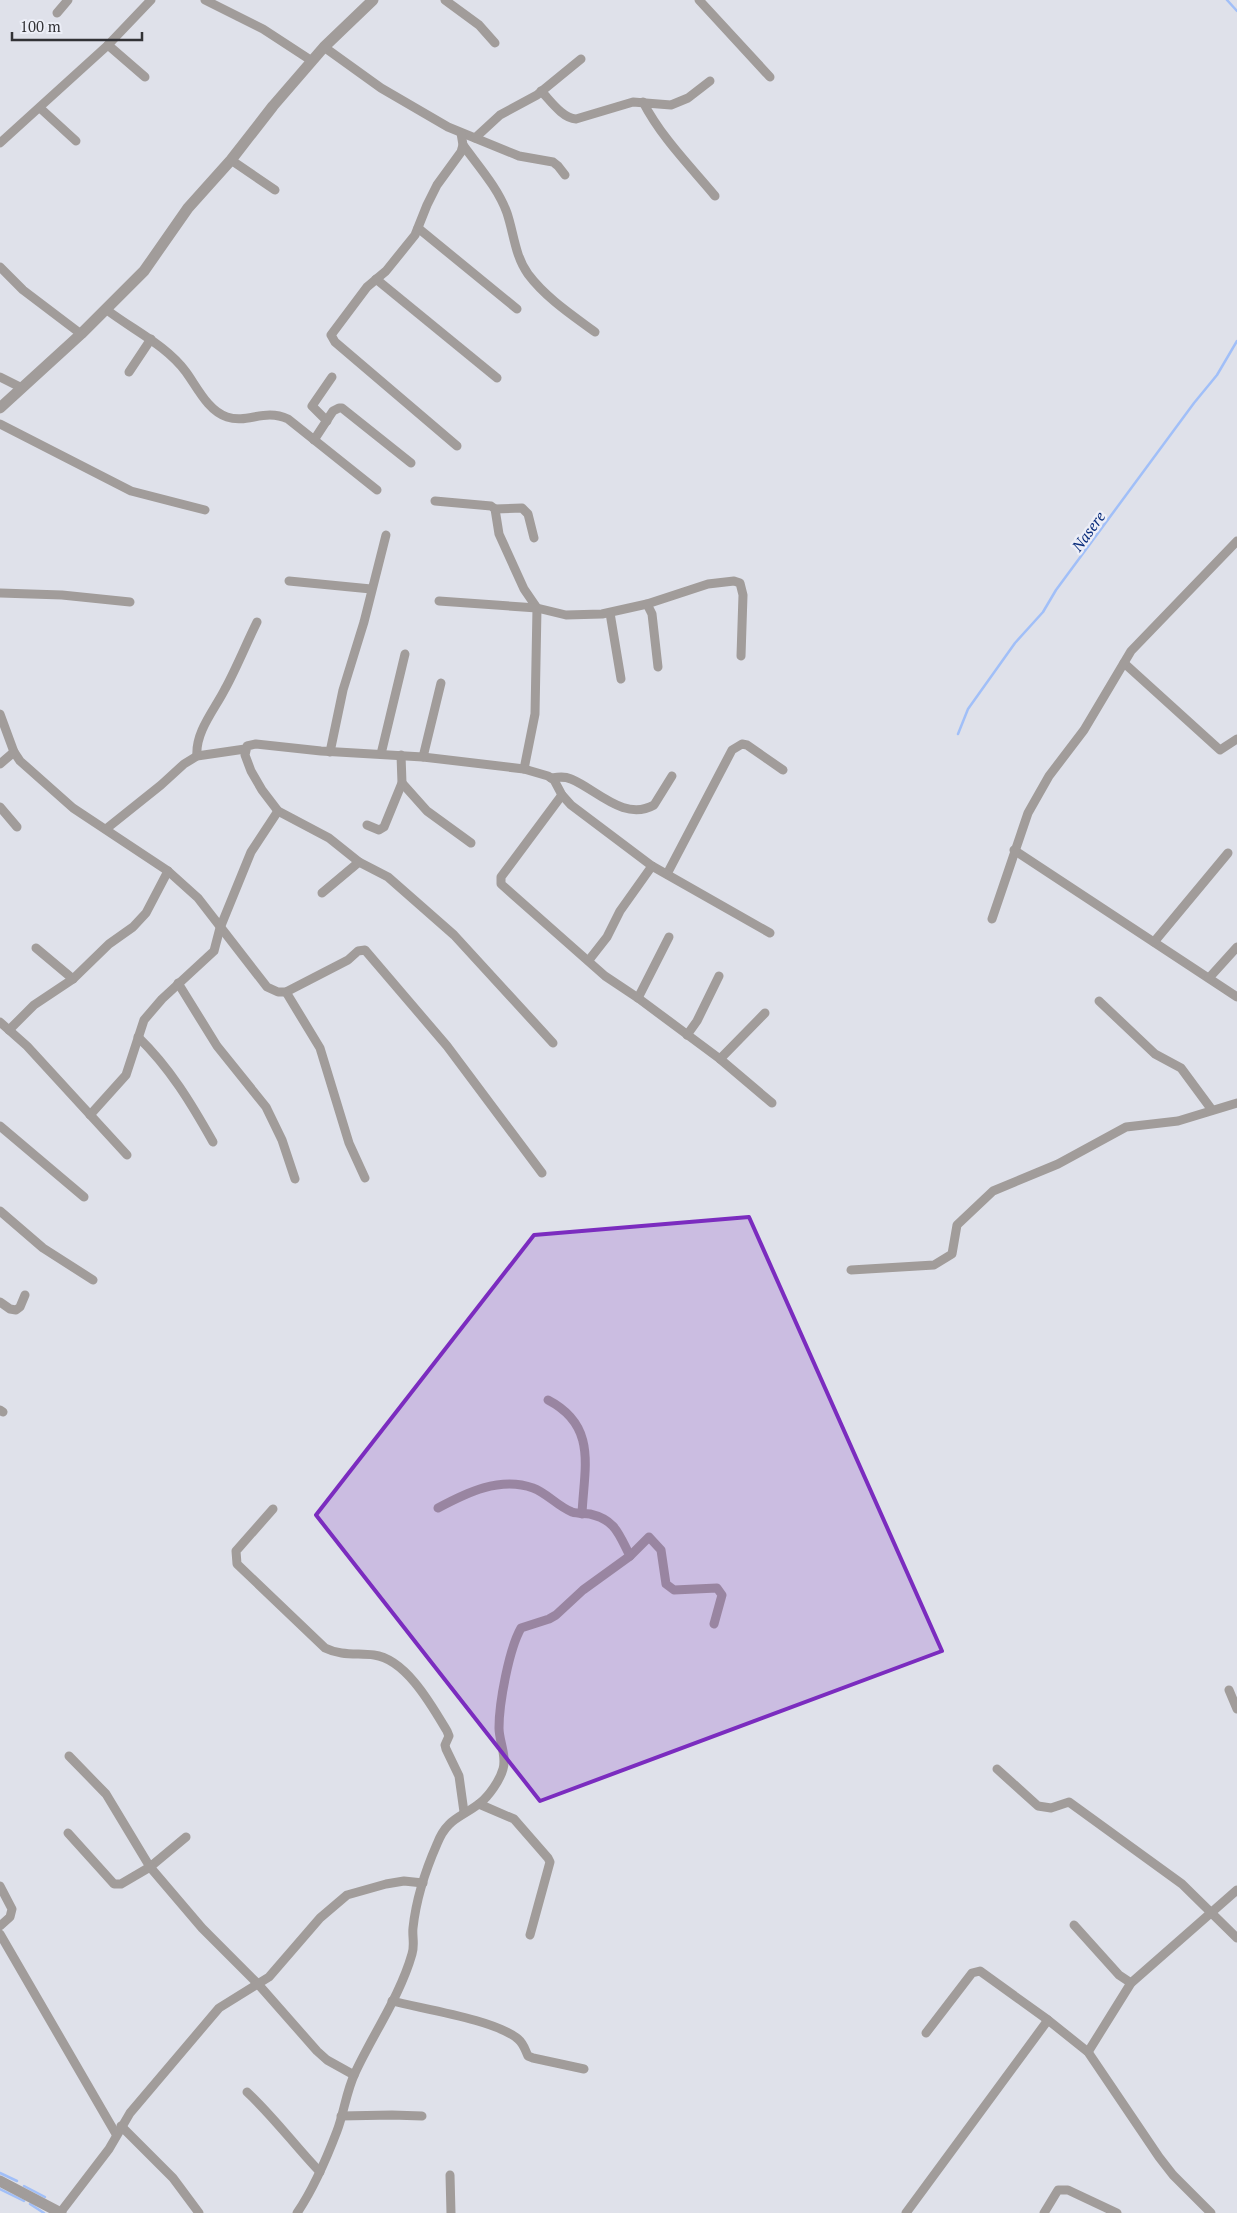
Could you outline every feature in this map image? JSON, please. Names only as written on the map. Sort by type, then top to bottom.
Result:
[{"type":"street","points":[[57,13],[68,0]]},
{"type":"street","points":[[0,143],[108,45],[150,0]]},
{"type":"street","points":[[205,0],[263,28],[312,62]]},
{"type":"street","points":[[0,408],[107,310],[144,271],[188,208],[232,160],[273,106],[324,47],[373,0]]},
{"type":"street","points":[[445,0],[479,25],[495,43]]},
{"type":"street","points":[[699,0],[770,77]]},
{"type":"street","points":[[108,45],[145,77]]},
{"type":"street","points":[[324,47],[381,88],[448,128],[519,156],[552,162],[565,175]]},
{"type":"street","points":[[476,138],[500,115],[527,102],[581,58]]},
{"type":"street","points":[[541,91],[563,113],[573,119],[633,102],[671,105],[678,103],[710,81]]},
{"type":"street","points":[[643,102],[649,114],[677,151],[715,196]]},
{"type":"street","points":[[40,108],[76,141]]},
{"type":"street","points":[[462,133],[464,145],[501,201],[507,214],[519,258],[529,275],[553,300],[595,332]]},
{"type":"street","points":[[457,446],[332,339],[331,335],[367,287],[386,271],[412,240],[438,185],[464,145]]},
{"type":"street","points":[[232,160],[275,190]]},
{"type":"street","points":[[418,228],[516,309]]},
{"type":"street","points":[[0,267],[23,290],[81,334]]},
{"type":"street","points":[[376,279],[497,378]]},
{"type":"street","points":[[107,310],[152,340],[184,370],[208,403],[218,411],[227,417],[242,418],[277,414],[288,419],[377,490]]},
{"type":"street","points":[[128,372],[152,340]]},
{"type":"street","points":[[0,377],[22,388]]},
{"type":"street","points":[[327,421],[312,406],[332,377]]},
{"type":"street","points":[[314,440],[335,409],[342,408],[411,463]]},
{"type":"street","points":[[0,424],[131,491],[205,510]]},
{"type":"street","points":[[435,501],[492,506],[494,509],[522,508],[528,514],[534,538]]},
{"type":"street","points":[[494,509],[503,543],[524,589],[537,608],[536,694],[524,769]]},
{"type":"street","points":[[330,752],[343,690],[364,622],[386,534]]},
{"type":"street","points":[[992,918],[1028,813],[1049,776],[1084,730],[1131,651],[1237,541]]},
{"type":"street","points":[[289,580],[371,589]]},
{"type":"street","points":[[439,601],[537,608],[566,614],[610,613],[647,604],[708,584],[734,581],[740,583],[743,595],[740,656]]},
{"type":"street","points":[[0,593],[62,595],[130,602]]},
{"type":"street","points":[[647,604],[652,614],[658,666]]},
{"type":"street","points":[[610,613],[621,678]]},
{"type":"street","points":[[197,756],[196,748],[200,736],[226,688],[257,622]]},
{"type":"street","points":[[381,754],[392,700],[405,654]]},
{"type":"street","points":[[1124,663],[1220,750],[1237,739]]},
{"type":"street","points":[[423,757],[441,684]]},
{"type":"street","points":[[0,714],[14,752],[20,761],[73,808],[168,871],[198,898],[266,987],[278,992],[286,992],[348,960],[358,951],[365,950],[447,1046],[542,1173]]},
{"type":"street","points":[[106,829],[184,764],[197,756],[245,749],[250,745],[256,744],[330,752],[423,757],[524,769],[551,778],[569,778],[606,800],[621,806],[641,809],[654,805],[672,776]]},
{"type":"street","points":[[667,874],[732,750],[742,744],[747,745],[783,770]]},
{"type":"street","points":[[245,749],[245,755],[251,771],[262,790],[278,811],[329,838],[359,862],[388,877],[454,935],[553,1043]]},
{"type":"street","points":[[0,764],[14,752]]},
{"type":"street","points":[[367,825],[379,830],[384,827],[402,783],[401,755]]},
{"type":"street","points":[[551,778],[571,805],[652,866],[770,933]]},
{"type":"street","points":[[402,783],[428,811],[471,843]]},
{"type":"street","points":[[562,795],[501,877],[500,881],[534,914],[589,960],[605,976],[720,1059],[772,1103]]},
{"type":"street","points":[[0,807],[17,827]]},
{"type":"street","points":[[90,1115],[126,1076],[144,1020],[178,983],[214,951],[220,928],[252,852],[278,811]]},
{"type":"street","points":[[1014,850],[1237,997]]},
{"type":"street","points":[[1154,942],[1228,853]]},
{"type":"street","points":[[322,893],[359,862]]},
{"type":"street","points":[[589,960],[607,937],[620,911],[652,866]]},
{"type":"street","points":[[9,1030],[34,1005],[73,979],[109,944],[133,927],[146,913],[168,871]]},
{"type":"street","points":[[638,998],[669,937]]},
{"type":"street","points":[[1209,978],[1237,947]]},
{"type":"street","points":[[36,948],[73,979]]},
{"type":"street","points":[[687,1035],[697,1021],[719,976]]},
{"type":"street","points":[[178,983],[216,1046],[266,1107],[282,1140],[295,1179]]},
{"type":"street","points":[[286,992],[320,1048],[348,1143],[365,1178]]},
{"type":"street","points":[[1099,1001],[1155,1054],[1181,1068],[1212,1110]]},
{"type":"street","points":[[720,1059],[765,1013]]},
{"type":"street","points":[[0,1022],[127,1155]]},
{"type":"street","points":[[138,1037],[170,1071],[188,1096],[213,1142]]},
{"type":"street","points":[[851,1270],[934,1265],[952,1254],[957,1225],[993,1191],[1058,1164],[1126,1127],[1178,1121],[1237,1103]]},
{"type":"street","points":[[0,1126],[84,1197]]},
{"type":"street","points":[[0,1210],[43,1248],[93,1280]]},
{"type":"street","points":[[0,1302],[10,1309],[16,1310],[20,1307],[26,1295]]},
{"type":"street","points":[[548,1400],[570,1414],[586,1447],[582,1514]]},
{"type":"street","points":[[438,1508],[488,1486],[516,1484],[534,1488],[564,1508],[600,1517],[612,1523],[630,1556]]},
{"type":"street","points":[[273,1509],[236,1551],[237,1564],[325,1648],[342,1654],[381,1656],[390,1660],[413,1681],[449,1736],[445,1745],[459,1776],[464,1812]]},
{"type":"street","points":[[297,2213],[320,2172],[342,2116],[354,2075],[392,2002],[412,1956],[413,1928],[423,1883],[437,1842],[444,1830],[464,1812],[479,1804],[485,1798],[503,1768],[504,1760],[499,1729],[502,1704],[508,1668],[521,1628],[549,1620],[584,1590],[630,1556],[648,1537],[661,1550],[666,1584],[669,1588],[674,1590],[717,1588],[722,1595],[714,1624]]},
{"type":"street","points":[[1230,1690],[1237,1709]]},
{"type":"street","points":[[69,1756],[106,1794],[150,1867],[202,1928],[258,1984],[316,2051],[327,2060],[354,2075]]},
{"type":"street","points":[[997,1769],[1038,1806],[1051,1808],[1069,1802],[1182,1884],[1211,1915],[1237,1938]]},
{"type":"street","points":[[479,1804],[514,1819],[550,1862],[530,1936]]},
{"type":"street","points":[[68,1833],[114,1884],[121,1884],[150,1867],[186,1837]]},
{"type":"street","points":[[0,2181],[58,2212],[109,2149],[118,2130],[220,2008],[258,1984],[280,1966],[326,1912],[347,1895],[404,1881],[423,1883]]},
{"type":"street","points":[[0,1886],[12,1910],[10,1917],[0,1926]]},
{"type":"street","points":[[1088,2052],[1131,1983],[1211,1915],[1237,1890]]},
{"type":"street","points":[[1074,1925],[1119,1975],[1131,1983]]},
{"type":"street","points":[[0,1934],[118,2130],[172,2178],[199,2213]]},
{"type":"street","points":[[926,2033],[975,1971],[980,1971],[1048,2020],[1088,2052],[1159,2157],[1173,2175],[1211,2213]]},
{"type":"street","points":[[392,2002],[486,2024],[517,2038],[525,2047],[528,2056],[584,2069]]},
{"type":"street","points":[[906,2213],[1048,2020]]},
{"type":"street","points":[[247,2092],[266,2109],[299,2151],[320,2172]]},
{"type":"street","points":[[342,2116],[422,2116]]},
{"type":"street","points":[[450,2175],[451,2213]]},
{"type":"street","points":[[1044,2213],[1058,2190],[1068,2190],[1117,2213]]},
{"type":"highlighted area","points":[[749,1217],[942,1651],[540,1801],[316,1515],[534,1235]]},
{"type":"waterway","points":[[1227,0],[1237,11]]},
{"type":"waterway","name":"Nasere","points":[[958,734],[968,709],[1015,643],[1043,612],[1056,590],[1194,403],[1217,375],[1237,341]]},
{"type":"waterway","points":[[0,2173],[17,2181]]},
{"type":"waterway","points":[[24,2186],[45,2197]]},
{"type":"waterway","points":[[0,2189],[24,2201]]},
{"type":"waterway","points":[[30,2204],[44,2213]]}]
